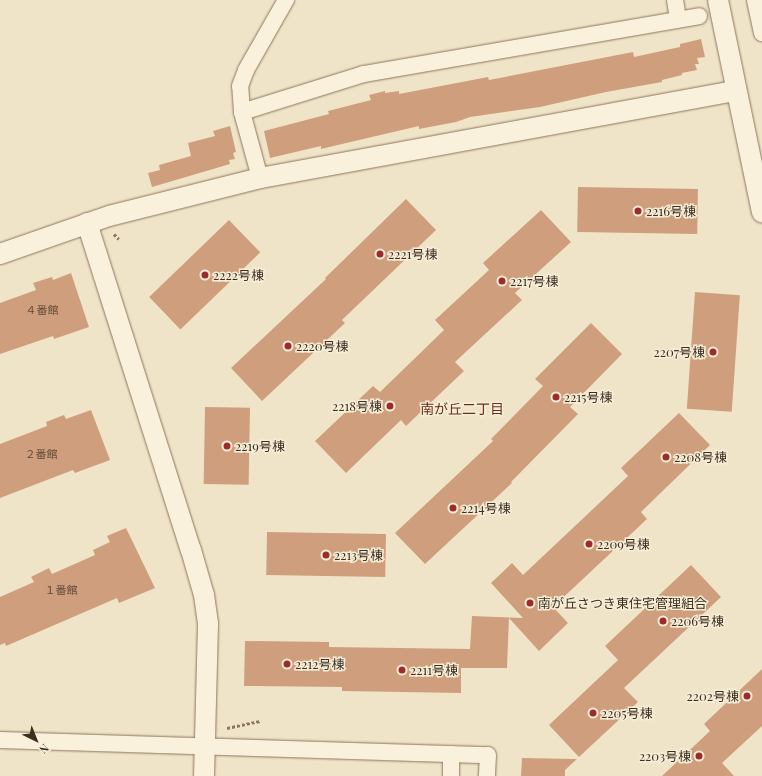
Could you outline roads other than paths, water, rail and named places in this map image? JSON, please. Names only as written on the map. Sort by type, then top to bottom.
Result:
[{"type":"street","points":[[260,178],[242,112],[240,86],[244,75],[286,0]]},
{"type":"street","points":[[675,0],[678,19]]},
{"type":"street","points":[[718,0],[762,212]]},
{"type":"street","points":[[755,0],[762,33]]},
{"type":"street","points":[[242,112],[364,74],[698,16]]},
{"type":"street","points":[[0,254],[116,214],[260,178],[736,91]]},
{"type":"street","points":[[87,224],[192,550],[204,595],[208,624],[204,776]]},
{"type":"street","points":[[0,740],[488,755],[487,776]]},
{"type":"street","points":[[451,754],[451,776]]},
{"type":"place","name":"2216号棟","points":[[638,211]]},
{"type":"place","name":"2221号棟","points":[[380,254]]},
{"type":"place","name":"2222号棟","points":[[205,275]]},
{"type":"place","name":"2217号棟","points":[[502,281]]},
{"type":"place","name":"2220号棟","points":[[288,346]]},
{"type":"place","name":"2207号棟","points":[[713,352]]},
{"type":"place","name":"2215号棟","points":[[556,397]]},
{"type":"place","name":"2218号棟","points":[[390,406]]},
{"type":"place","name":"2219号棟","points":[[227,446]]},
{"type":"place","name":"2208号棟","points":[[666,457]]},
{"type":"place","name":"2214号棟","points":[[453,508]]},
{"type":"place","name":"2209号棟","points":[[589,544]]},
{"type":"place","name":"2213号棟","points":[[326,555]]},
{"type":"place","name":"南が丘さつき東住宅管理組合","points":[[530,603]]},
{"type":"place","name":"2206号棟","points":[[663,621]]},
{"type":"place","name":"2212号棟","points":[[287,664]]},
{"type":"place","name":"2211号棟","points":[[402,670]]},
{"type":"place","name":"2202号棟","points":[[747,696]]},
{"type":"place","name":"2205号棟","points":[[593,713]]},
{"type":"place","name":"2203号棟","points":[[699,756]]},
{"type":"district","name":"南が丘二丁目","points":[[462,409]]}]
